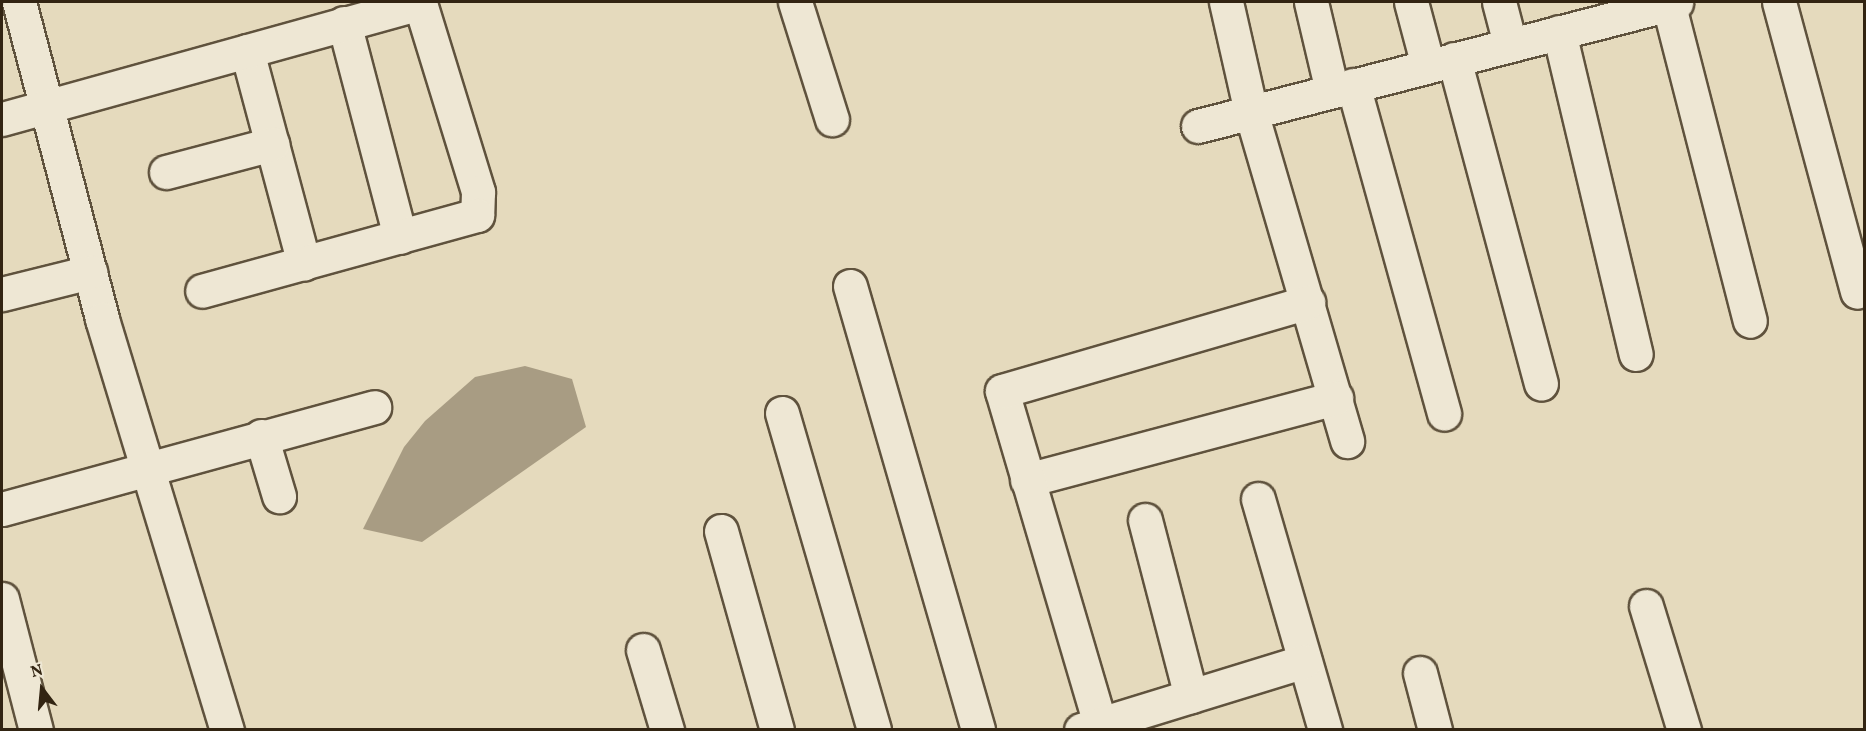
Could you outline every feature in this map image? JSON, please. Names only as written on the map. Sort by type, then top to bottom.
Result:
[{"type":"street","points":[[2,3],[9,2]]},
{"type":"street","points":[[19,2],[90,272],[227,729]]},
{"type":"street","points":[[795,2],[832,119]]},
{"type":"street","points":[[1226,2],[1251,112],[1347,441]]},
{"type":"street","points":[[1311,2],[1343,88],[1444,414]]},
{"type":"street","points":[[1411,2],[1441,63],[1541,384]]},
{"type":"street","points":[[1499,2],[1510,44]]},
{"type":"street","points":[[1198,126],[1510,44],[1575,19],[1671,2],[1750,321]]},
{"type":"street","points":[[1779,2],[1857,292]]},
{"type":"street","points":[[2,120],[412,4],[425,9],[478,192],[477,215],[202,291]]},
{"type":"street","points":[[1575,19],[1636,354]]},
{"type":"street","points":[[344,23],[400,237]]},
{"type":"street","points":[[247,51],[304,263]]},
{"type":"street","points":[[166,172],[272,144]]},
{"type":"street","points":[[2,294],[90,272]]},
{"type":"street","points":[[850,286],[978,729]]},
{"type":"street","points":[[1305,661],[1091,727],[1002,391],[1308,302]]},
{"type":"street","points":[[1027,480],[1336,398]]},
{"type":"street","points":[[2,509],[261,436],[374,407]]},
{"type":"street","points":[[782,412],[874,729]]},
{"type":"street","points":[[261,436],[279,496]]},
{"type":"street","points":[[1258,499],[1325,729]]},
{"type":"street","points":[[1145,520],[1191,696]]},
{"type":"street","points":[[721,531],[777,729]]},
{"type":"street","points":[[2,599],[36,729]]},
{"type":"street","points":[[1646,606],[1683,729]]},
{"type":"street","points":[[642,650],[667,729]]},
{"type":"street","points":[[1420,673],[1435,729]]},
{"type":"shaded area","points":[[525,366],[572,379],[586,427],[422,542],[363,529],[404,447],[425,421],[475,377]]}]
